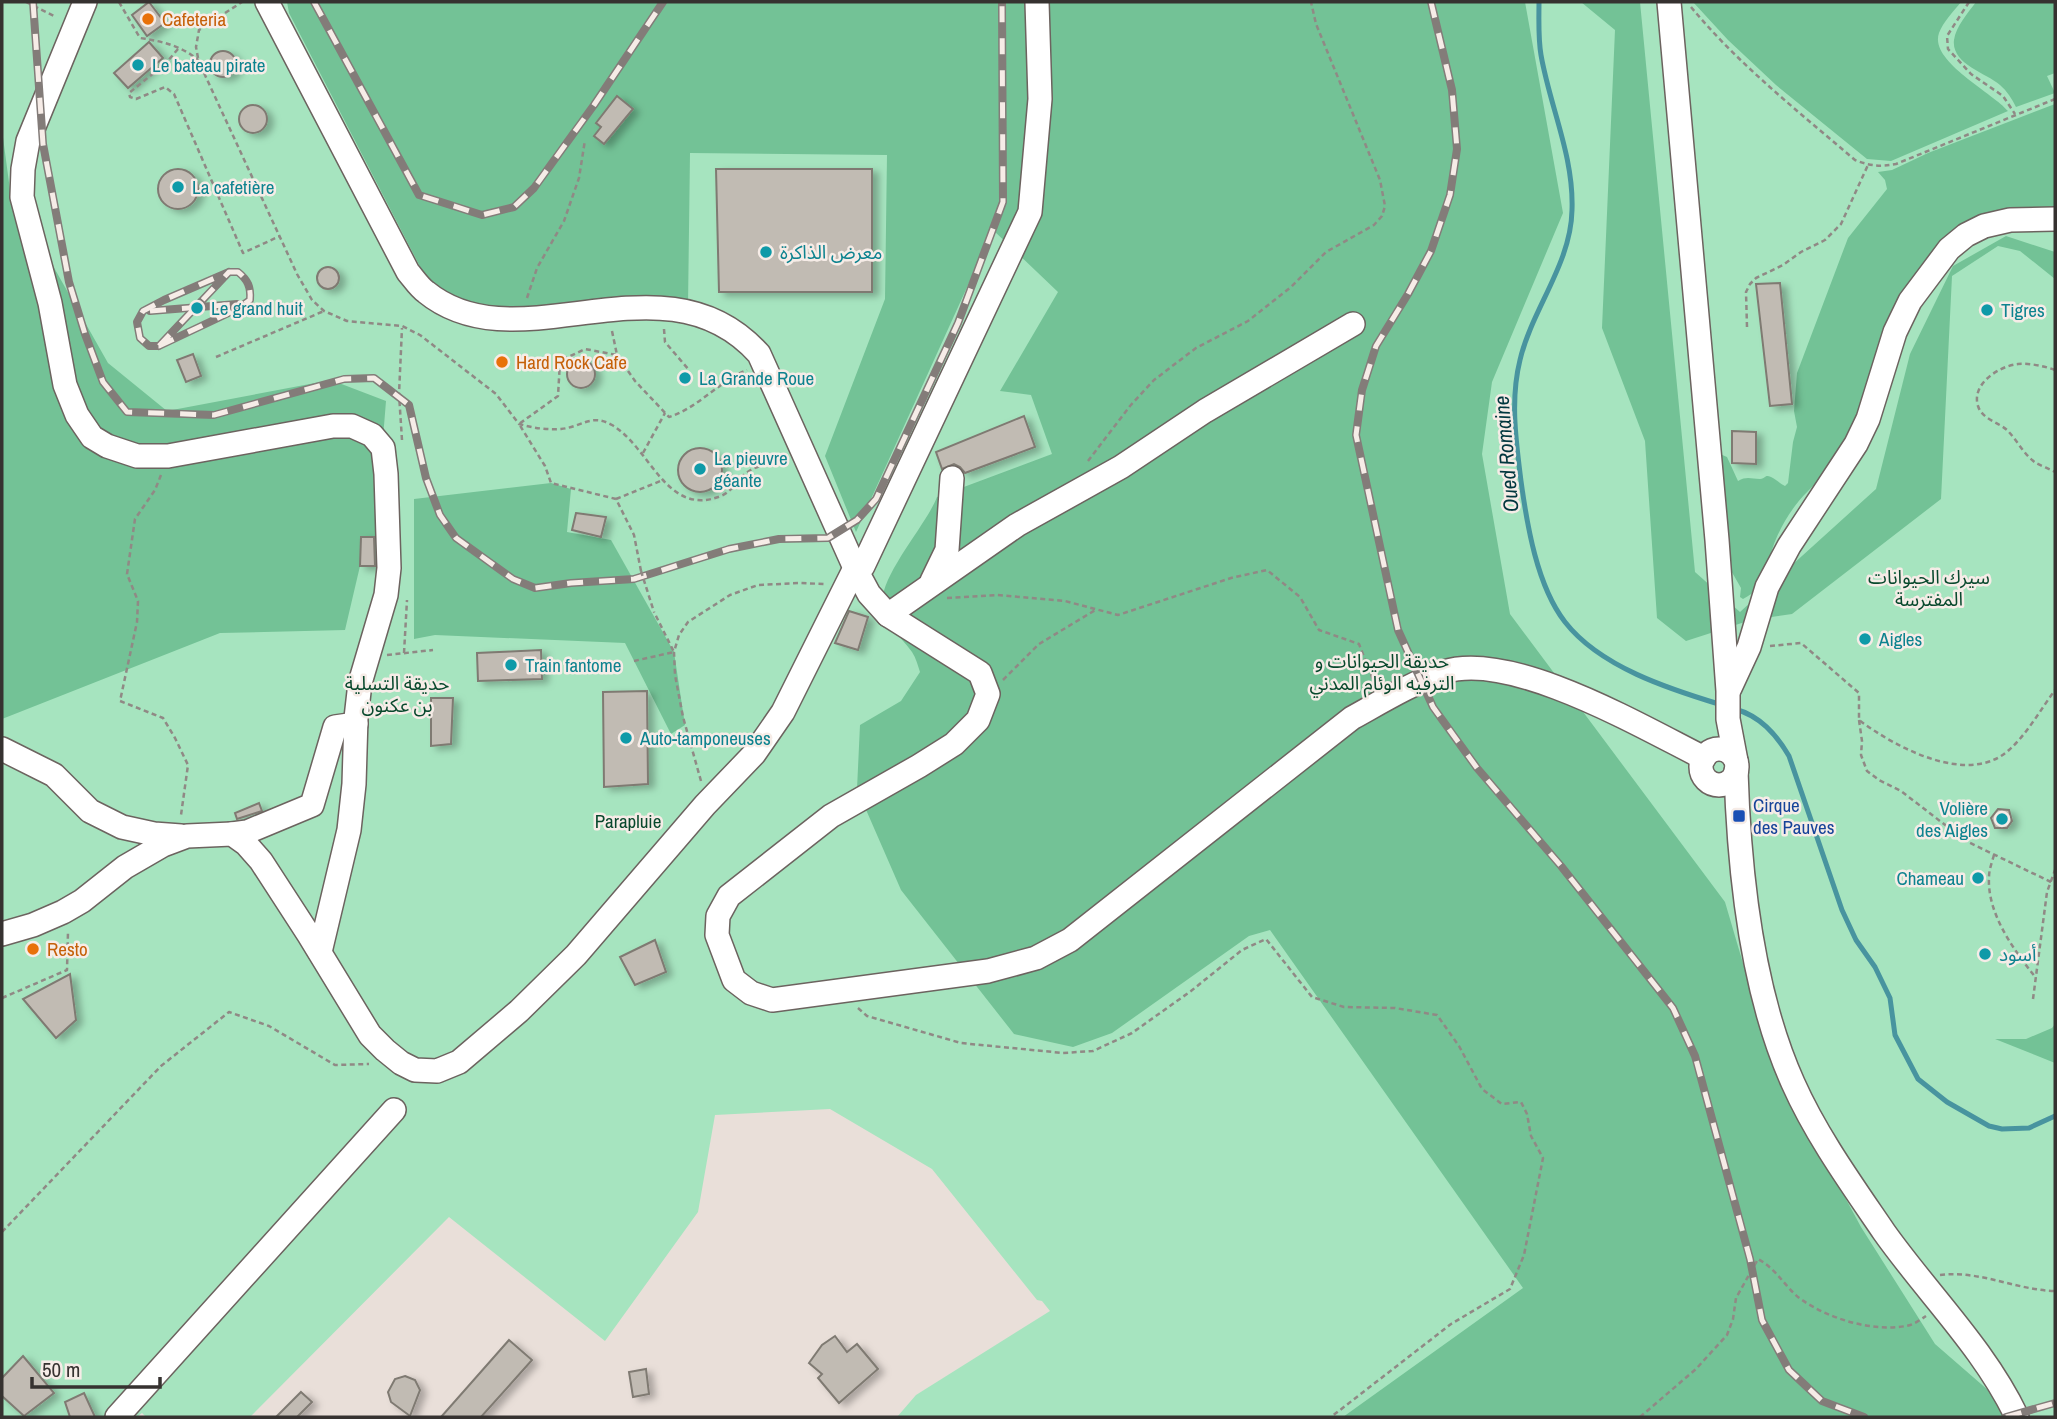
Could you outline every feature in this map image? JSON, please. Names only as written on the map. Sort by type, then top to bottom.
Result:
[{"type":"lane","points":[[85,2],[28,141],[22,197],[50,303],[65,385],[77,415],[92,437],[107,446],[136,456],[168,456],[333,426],[352,426],[372,435],[383,448],[387,474],[387,595],[360,683],[349,830],[320,952]]},
{"type":"lane","points":[[267,2],[408,272],[426,292],[455,309],[489,318],[549,318],[612,309],[663,308],[691,312],[718,322],[745,338],[759,354],[856,570],[870,594],[888,615],[980,673],[988,694],[978,720],[954,744],[831,816],[729,896],[718,916],[717,935],[734,980],[751,993],[772,1000],[988,971],[1036,958],[1070,940],[1352,718],[1446,672],[1492,669],[1543,681],[1704,758]]},
{"type":"lane","points":[[232,834],[246,844],[261,861],[370,1035],[401,1063],[415,1070],[442,1061],[459,1062],[477,1049],[576,956],[705,805],[754,754],[783,712],[856,570],[863,566],[1030,212],[1040,99],[1037,2]]},
{"type":"lane","points":[[1669,2],[1728,691],[1728,719],[1736,766],[1742,854],[1756,965],[1779,1047],[1793,1083],[1842,1168],[1885,1233],[1982,1358],[2017,1417]]},
{"type":"lane","points":[[1728,691],[1749,647],[1767,587],[1783,556],[1840,470],[1862,431],[1895,332],[1910,301],[1949,249],[1966,235],[1984,226],[2010,220],[2055,219]]},
{"type":"lane","points":[[888,615],[939,591],[1017,525],[1121,467],[1205,411],[1353,324]]},
{"type":"lane","points":[[939,591],[947,550],[952,478]]},
{"type":"lane","points":[[2,749],[54,775],[90,811],[122,827],[154,834],[183,836],[232,834],[247,832],[312,804],[335,727],[356,724]]},
{"type":"lane","points":[[1736,766],[1728,752],[1718,750],[1704,758],[1701,769],[1727,807],[1742,854]]},
{"type":"lane","points":[[1710,783],[1727,783],[1736,766]]},
{"type":"lane","points":[[102,803],[122,827]]},
{"type":"lane","points":[[2,934],[33,925],[71,907],[125,867],[183,836]]},
{"type":"lane","points":[[117,1417],[394,1110]]},
{"type":"path","points":[[26,2],[74,27]]},
{"type":"path","points":[[119,2],[140,38],[165,42]]},
{"type":"path","points":[[198,60],[196,47],[199,30],[242,2]]},
{"type":"path","points":[[1087,463],[1105,436],[1154,380],[1196,348],[1248,321],[1291,287],[1326,252],[1374,225],[1382,216],[1385,206],[1380,180],[1316,24],[1311,2]]},
{"type":"path","points":[[1686,2],[1779,96],[1855,160],[1868,165],[1880,167],[1896,164],[2055,99]]},
{"type":"path","points":[[1969,2],[1947,36],[1948,49],[1971,74],[2003,96],[2015,114]]},
{"type":"path","points":[[179,48],[166,63],[129,93],[130,97],[136,99],[165,87],[174,94],[243,253],[280,236]]},
{"type":"path","points":[[521,318],[537,268],[564,221],[579,178],[585,140]]},
{"type":"path","points":[[1747,327],[1746,292],[1750,284],[1801,251],[1825,240],[1841,224],[1868,165]]},
{"type":"path","points":[[663,308],[665,342],[689,370]]},
{"type":"path","points":[[612,309],[612,342],[617,355],[635,382],[669,417],[680,413],[730,377],[764,366]]},
{"type":"path","points":[[216,357],[324,311]]},
{"type":"path","points":[[617,355],[585,349],[560,362],[558,396],[519,425],[545,466],[551,483],[616,499],[663,480]]},
{"type":"path","points":[[2055,370],[2018,364],[1998,370],[1985,381],[1979,391],[1978,406],[1985,417],[2006,429],[2034,461],[2055,472]]},
{"type":"path","points":[[643,455],[665,413]]},
{"type":"path","points":[[168,456],[155,490],[135,519],[127,574],[138,601],[137,622],[120,701],[163,718],[188,765],[183,836]]},
{"type":"path","points":[[616,499],[634,535],[641,571],[654,612],[674,652]]},
{"type":"path","points":[[939,591],[1065,601],[1118,615],[1231,578],[1267,570],[1300,597],[1319,630],[1359,644],[1382,702]]},
{"type":"path","points":[[705,805],[675,675],[674,652],[679,635],[688,622],[730,595],[758,586],[826,584]]},
{"type":"path","points":[[988,694],[1039,644],[1097,609]]},
{"type":"path","points":[[1749,647],[1801,643],[1859,693],[1861,755],[1867,771],[1902,791],[1966,841],[2051,882]]},
{"type":"path","points":[[368,658],[433,650]]},
{"type":"path","points":[[634,661],[674,652]]},
{"type":"path","points":[[1859,720],[1904,749],[1931,759],[1956,764],[1978,763],[1994,760],[2008,751],[2055,690]]},
{"type":"path","points":[[1994,855],[1988,875],[1996,913],[2019,957],[2036,978]]},
{"type":"path","points":[[2033,999],[2047,892],[2055,870]]},
{"type":"path","points":[[2,998],[67,970],[66,951],[71,907]]},
{"type":"path","points":[[840,991],[867,1016],[961,1043],[1063,1053],[1093,1051],[1132,1033],[1242,950],[1266,939],[1312,997],[1344,1007],[1395,1008],[1437,1015],[1459,1046],[1482,1089],[1502,1104],[1521,1102],[1527,1114],[1531,1136],[1543,1158],[1524,1255],[1510,1289],[1451,1324],[1331,1417]]},
{"type":"path","points":[[2,1232],[161,1066],[229,1012],[270,1026],[335,1065],[401,1063]]},
{"type":"path","points":[[1640,1417],[1696,1369],[1727,1335],[1733,1320],[1736,1298],[1758,1259],[1772,1267],[1800,1299],[1835,1317],[1871,1326],[1908,1326],[1943,1307]]},
{"type":"path","points":[[1920,1280],[1956,1274],[2055,1291]]},
{"type":"green space","name":"حديقة الحيوانات و الترفيه الوئام المدني","points":[[2,2],[2055,2],[2055,1417],[897,1417],[916,1395],[1050,1311],[1042,1301],[1037,1300],[932,1169],[830,1109],[715,1115],[698,1212],[605,1341],[449,1217],[250,1417],[146,1417],[142,1413],[137,1417],[2,1417]]},
{"type":"green space","points":[[287,2],[1525,2],[1563,213],[1492,382],[1482,454],[1510,614],[1725,902],[1772,1062],[1861,1227],[1935,1344],[2019,1417],[1343,1417],[1523,1288],[1270,930],[1249,936],[1112,1033],[1073,1047],[1014,1034],[901,890],[857,789],[860,725],[901,701],[920,672],[913,654],[891,626],[883,607],[883,596],[894,568],[937,497],[1052,454],[1031,395],[1000,391],[1058,292],[993,230],[856,532],[825,456],[885,299],[887,155],[690,153],[688,306],[481,308],[430,286],[289,13]]},
{"type":"green space","points":[[1581,2],[1640,2],[1695,572],[1740,612],[1876,489],[1910,354],[1953,266],[2006,236],[2055,252],[2055,279],[2020,251],[1998,246],[1952,276],[1941,499],[1792,614],[1751,620],[1686,641],[1657,618],[1645,441],[1602,328],[1615,30]]},
{"type":"green space","points":[[1693,2],[1961,2],[1941,29],[1938,44],[1952,65],[2008,111],[1891,161],[1867,159],[1776,85],[1728,40]]},
{"type":"green space","points":[[1976,2],[2055,2],[2055,73],[2047,76],[2055,93],[2016,107],[2000,85],[1964,62],[1955,48],[1955,35]]},
{"type":"green space","points":[[2055,104],[2055,213],[1959,228],[1826,475],[1803,496],[1791,512],[1776,539],[1762,581],[1743,599],[1740,597],[1741,588],[1729,567],[1720,454],[1727,457],[1738,481],[1767,476],[1785,486],[1788,483],[1797,427],[1794,411],[1797,373],[1848,238],[1887,189],[1885,180],[1878,172],[1892,170],[1928,153]]},
{"type":"green space","points":[[2,130],[10,190],[108,363],[167,411],[331,380],[386,401],[375,537],[360,566],[345,630],[220,633],[2,719]]},
{"type":"green space","points":[[551,483],[571,489],[567,532],[611,540],[674,652],[685,725],[671,734],[625,643],[435,635],[414,639],[414,499]]},
{"type":"green space","points":[[2055,1024],[2055,1063],[1995,1039],[2026,1039],[2052,1028]]},
{"type":"building","name":"Cafeteria","points":[[149,2],[165,23],[147,36],[132,15]]},
{"type":"building","name":"Le bateau pirate","points":[[149,42],[163,58],[128,88],[114,73]]},
{"type":"building","points":[[223,51],[232,55],[236,64],[232,73],[223,77],[214,73],[210,64],[214,55]]},
{"type":"building","points":[[617,96],[633,109],[604,144],[594,136],[601,127],[596,123]]},
{"type":"building","points":[[253,105],[263,109],[267,119],[263,129],[253,133],[243,129],[239,119],[243,109]]},
{"type":"building","name":"La cafetière","points":[[178,169],[186,170],[192,175],[197,181],[197,197],[192,203],[186,208],[178,209],[170,208],[164,203],[159,197],[158,189],[159,181],[164,175],[170,170]]},
{"type":"building","points":[[716,169],[872,169],[872,292],[719,292]]},
{"type":"building","points":[[324,267],[332,267],[339,274],[339,282],[332,289],[324,289],[317,282],[317,274]]},
{"type":"building","points":[[1780,283],[1792,404],[1770,406],[1756,284]]},
{"type":"building","points":[[193,354],[201,376],[186,382],[177,360]]},
{"type":"building","points":[[581,360],[591,364],[595,374],[591,384],[581,388],[571,384],[567,374],[571,364]]},
{"type":"building","points":[[1024,416],[1035,447],[965,473],[954,464],[942,469],[936,452]]},
{"type":"building","points":[[1732,431],[1756,432],[1756,464],[1732,463]]},
{"type":"building","name":"La pieuvre géante","points":[[700,448],[709,449],[716,454],[721,461],[721,479],[716,486],[709,491],[700,492],[691,491],[684,486],[679,479],[678,470],[679,461],[684,454],[691,449]]},
{"type":"building","points":[[576,513],[606,517],[601,537],[572,530]]},
{"type":"building","points":[[361,537],[374,537],[375,566],[360,566]]},
{"type":"building","points":[[849,611],[868,617],[858,650],[835,643]]},
{"type":"building","name":"Train fantome","points":[[541,650],[542,679],[478,681],[477,653]]},
{"type":"building","name":"Auto-tamponeuses","points":[[647,691],[648,784],[604,787],[603,692]]},
{"type":"building","points":[[431,698],[453,698],[451,744],[431,746]]},
{"type":"building","points":[[259,803],[262,811],[237,819],[235,813]]},
{"type":"building","name":"Volière des Aigles","points":[[1998,809],[2009,810],[2012,821],[2007,828],[1995,828],[1991,818]]},
{"type":"building","points":[[655,940],[666,972],[635,985],[620,957]]},
{"type":"building","points":[[70,974],[76,1020],[56,1038],[23,999]]},
{"type":"building","points":[[835,1336],[847,1352],[857,1344],[878,1369],[839,1403],[818,1378],[822,1374],[809,1363],[822,1345]]},
{"type":"building","points":[[509,1340],[532,1360],[481,1417],[441,1417]]},
{"type":"building","points":[[23,1356],[54,1393],[24,1416],[2,1396],[2,1378]]},
{"type":"building","points":[[646,1369],[649,1394],[633,1397],[629,1372]]},
{"type":"building","points":[[405,1376],[415,1380],[420,1390],[410,1416],[391,1402],[388,1392],[395,1379]]},
{"type":"building","points":[[301,1392],[312,1402],[297,1417],[276,1417]]},
{"type":"building","points":[[84,1393],[95,1417],[70,1417],[65,1402]]},
{"type":"waterway","name":"Oued Romaine","points":[[1539,2],[1541,55],[1569,170],[1572,210],[1565,249],[1526,341],[1515,390],[1519,466],[1526,517],[1535,554],[1555,607],[1565,622],[1597,652],[1658,684],[1722,705]]},
{"type":"waterway","points":[[1735,709],[1752,716],[1766,727],[1779,740],[1789,756],[1842,910],[1890,998],[1895,1035],[1918,1079],[1947,1102],[1989,1126],[2002,1129],[2029,1128],[2055,1116]]},
{"type":"railway","points":[[33,2],[43,144],[69,282],[103,382],[127,412],[214,415],[344,379],[374,378],[409,405],[426,478],[440,515],[456,538],[513,579],[535,588],[634,579],[729,549],[779,539],[828,538],[857,520],[876,499],[958,323],[1003,202],[1002,2]]},
{"type":"railway","points":[[314,2],[419,195],[482,215],[514,207],[534,188],[663,2]]},
{"type":"railway","points":[[1431,2],[1452,90],[1457,149],[1450,195],[1431,251],[1376,346],[1362,390],[1356,435],[1398,630],[1433,707],[1477,768],[1561,866],[1673,1008],[1695,1056],[1750,1259],[1762,1320],[1789,1370],[1822,1401],[1864,1417]]},
{"type":"railway","points":[[159,346],[237,309],[250,300],[248,284],[238,272],[229,272],[143,311],[137,322],[140,338],[149,346],[159,346],[229,272]]},
{"type":"railway","points":[[150,311],[237,304]]},
{"type":"railway","points":[[2006,1417],[2055,1403]]},
{"type":"place","name":"Cafeteria","points":[[148,19]]},
{"type":"place","name":"Le bateau pirate","points":[[138,65]]},
{"type":"place","name":"La cafetière","points":[[178,187]]},
{"type":"place","name":"معرض الذاكرة","points":[[766,252]]},
{"type":"place","name":"Le grand huit","points":[[197,308]]},
{"type":"place","name":"Tigres","points":[[1987,310]]},
{"type":"place","name":"Hard Rock Cafe","points":[[502,362]]},
{"type":"place","name":"La Grande Roue","points":[[685,378]]},
{"type":"place","name":"La pieuvre géante","points":[[700,469]]},
{"type":"place","name":"Aigles","points":[[1865,639]]},
{"type":"place","name":"Train fantome","points":[[511,665]]},
{"type":"place","name":"Auto-tamponeuses","points":[[626,738]]},
{"type":"place","name":"Cirque des Pauves","points":[[1739,816]]},
{"type":"place","name":"Volière des Aigles","points":[[2002,819]]},
{"type":"place","name":"Chameau","points":[[1978,878]]},
{"type":"place","name":"Resto","points":[[33,949]]},
{"type":"place","name":"أسود","points":[[1985,954]]},
{"type":"park label","name":"سيرك الحيوانات المفترسة","points":[[1929,588]]},
{"type":"park label","name":"حديقة التسلية بن عكنون","points":[[397,694]]},
{"type":"park label","name":"Parapluie","points":[[628,821]]}]
